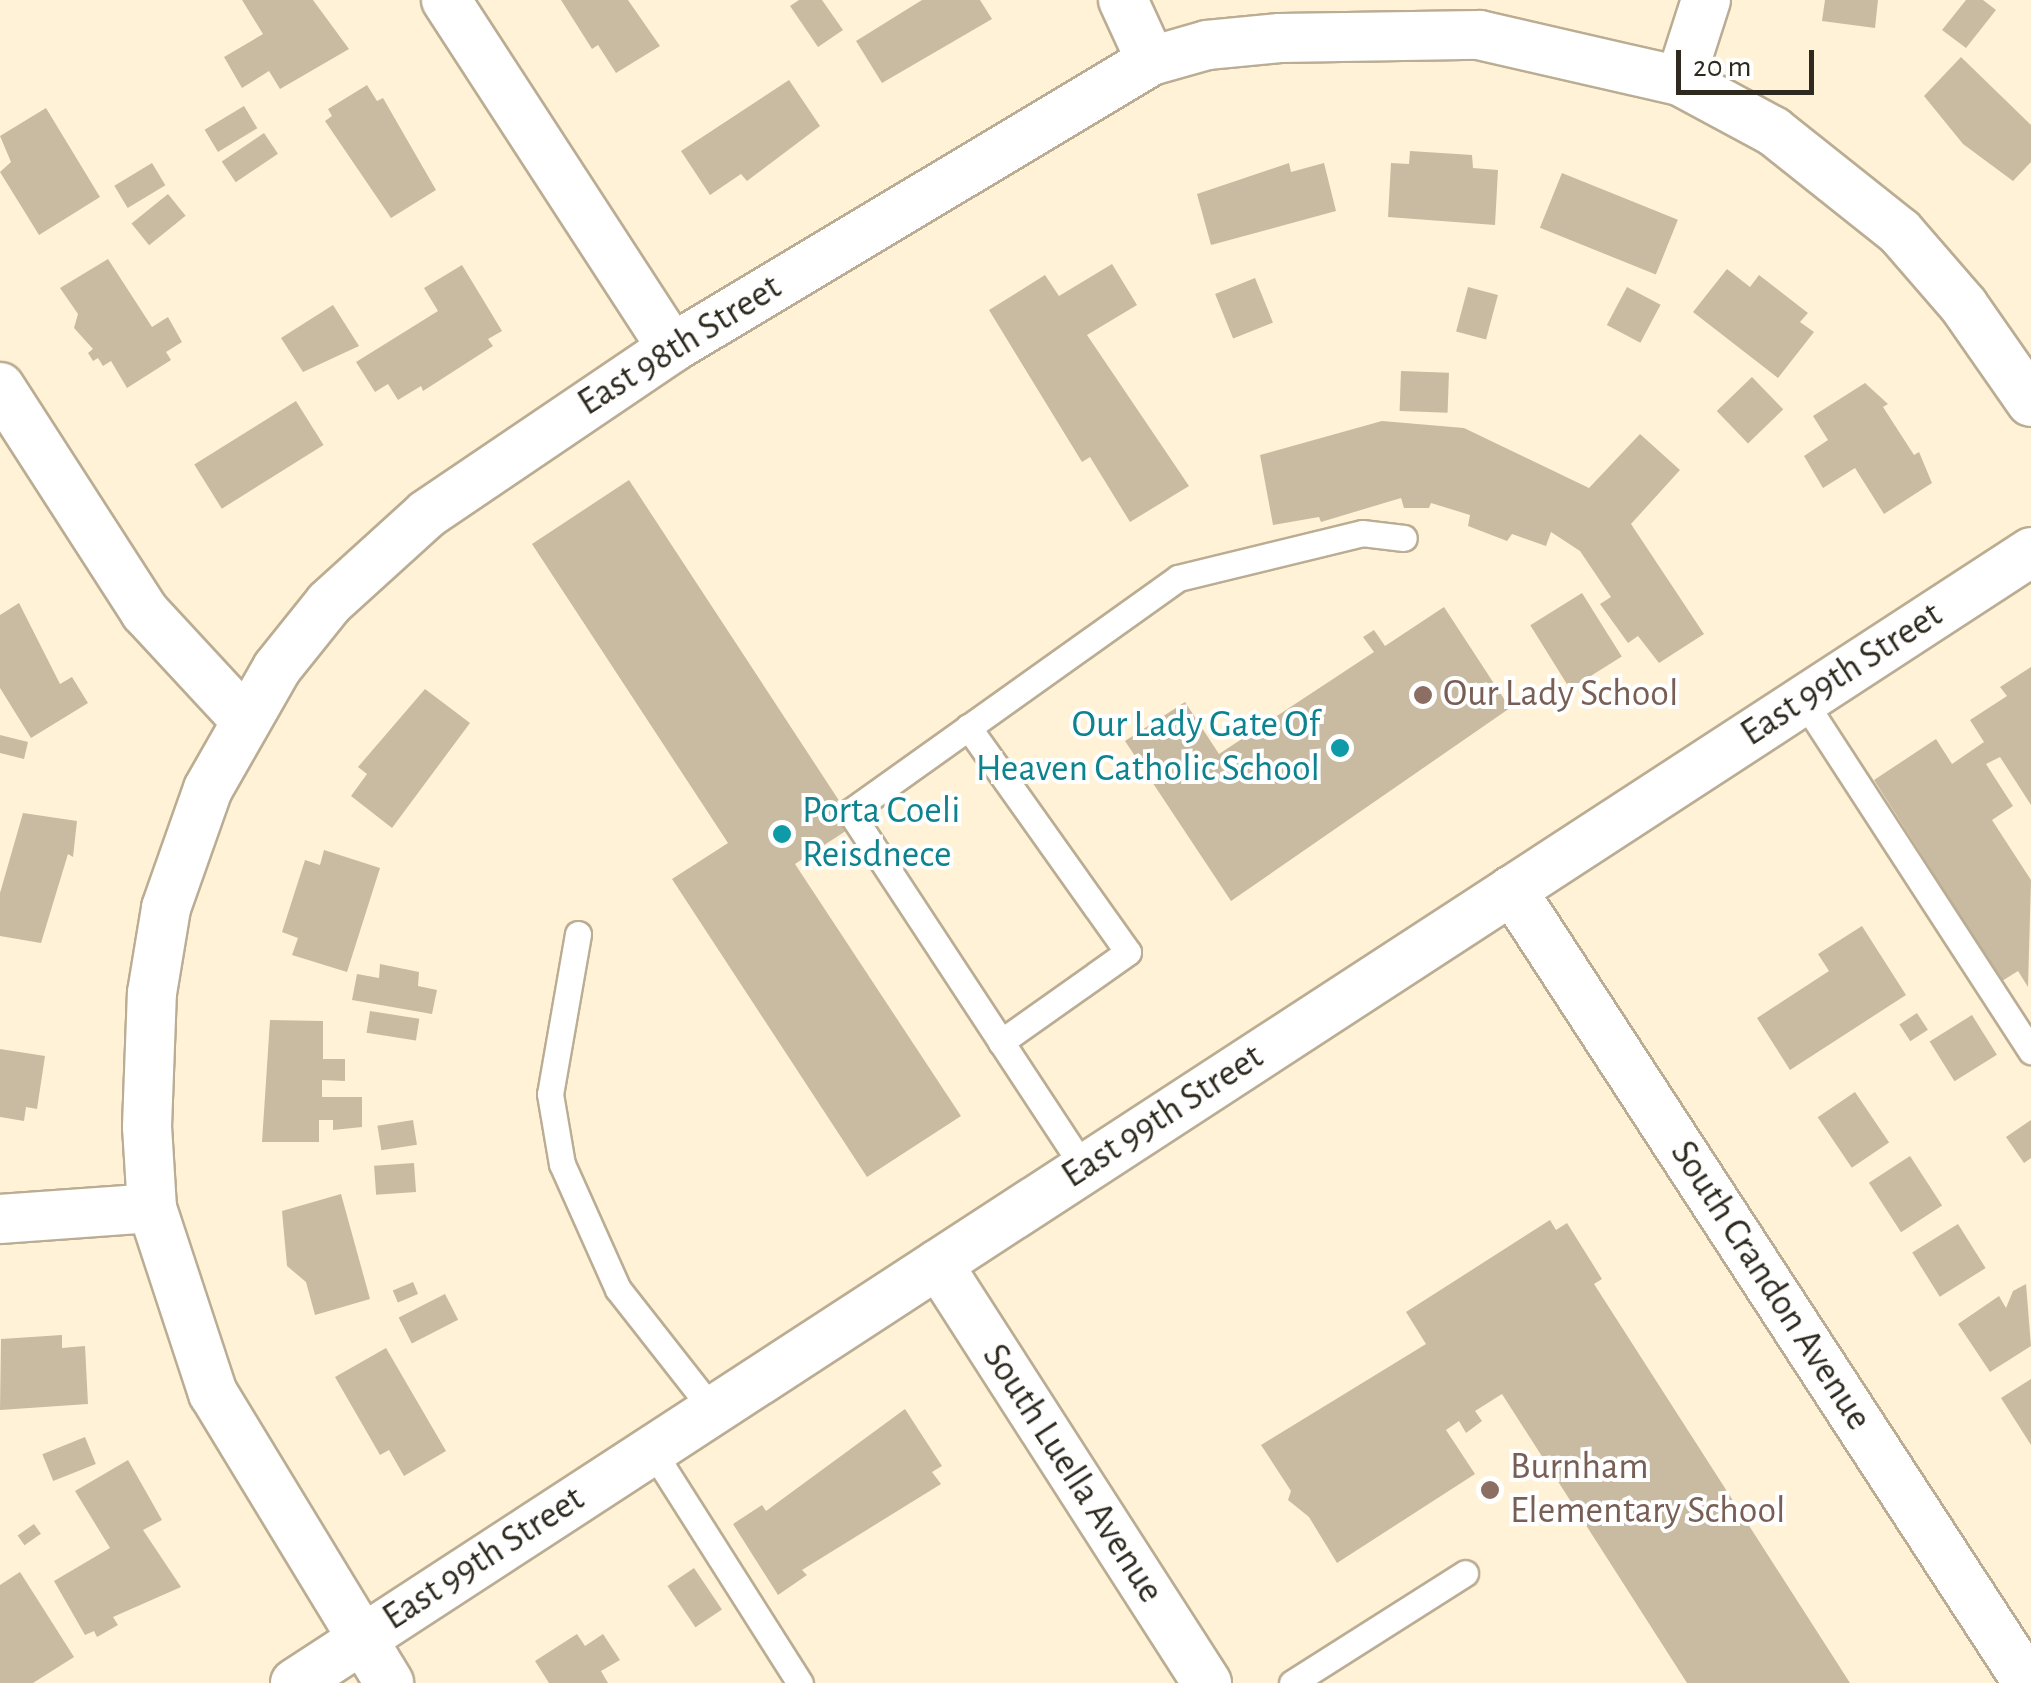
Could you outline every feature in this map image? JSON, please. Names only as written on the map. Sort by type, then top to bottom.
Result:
[{"type":"street","points":[[446,0],[672,348]]},
{"type":"street","points":[[1123,0],[1152,61]]},
{"type":"street","points":[[1680,81],[1706,0]]},
{"type":"street","name":"East 98th Street","points":[[389,1683],[213,1393],[152,1208],[152,993],[166,908],[208,789],[244,719],[330,603],[427,514],[672,348],[1152,61],[1207,44],[1280,38],[1479,35],[1680,81],[1773,131],[1900,232],[1964,306],[2031,402]]},
{"type":"street","points":[[0,387],[145,612],[244,719]]},
{"type":"street","name":"East 99th Street","points":[[295,1683],[2031,552]]},
{"type":"street","name":"South Crandon Avenue","points":[[1512,890],[2028,1683]]},
{"type":"street","points":[[0,1219],[152,1208]]},
{"type":"street","name":"South Luella Avenue","points":[[938,1264],[1207,1683]]},
{"type":"lane","points":[[1084,1168],[850,812],[1178,578],[1362,533],[1404,538]]},
{"type":"lane","points":[[1804,700],[2031,1052]]},
{"type":"lane","points":[[968,727],[1128,952],[1001,1042]]},
{"type":"lane","points":[[578,934],[550,1094],[562,1164],[618,1289],[713,1410]]},
{"type":"lane","points":[[652,1450],[800,1683]]},
{"type":"lane","points":[[1292,1683],[1465,1573]]},
{"type":"building","points":[[242,0],[313,0],[349,49],[280,89],[269,71],[242,88],[224,57],[263,34]]},
{"type":"building","points":[[561,0],[628,0],[660,46],[616,73],[598,45],[592,49]]},
{"type":"building","points":[[799,0],[822,0],[843,30],[818,47],[790,6]]},
{"type":"building","points":[[922,0],[980,0],[992,19],[882,83],[856,41]]},
{"type":"building","points":[[1825,0],[1878,0],[1875,28],[1822,21]]},
{"type":"building","points":[[1966,0],[1983,0],[1996,10],[1966,48],[1942,30]]},
{"type":"building","points":[[1961,57],[2031,125],[2031,162],[2013,181],[1963,144],[1924,96]]},
{"type":"building","points":[[789,80],[820,126],[747,181],[741,174],[710,195],[681,151]]},
{"type":"building","points":[[367,85],[377,101],[383,98],[436,190],[391,218],[325,121],[332,116],[328,109]]},
{"type":"building","points":[[244,106],[257,128],[218,152],[205,130]]},
{"type":"building","points":[[46,108],[100,197],[39,235],[0,172],[11,162],[0,136]]},
{"type":"building","points":[[264,133],[278,154],[236,182],[222,162]]},
{"type":"building","points":[[1410,151],[1472,155],[1473,168],[1498,170],[1495,225],[1388,217],[1391,163],[1409,164]]},
{"type":"building","points":[[152,163],[165,185],[128,208],[114,186]]},
{"type":"building","points":[[1289,163],[1291,172],[1324,163],[1336,211],[1211,245],[1197,194]]},
{"type":"building","points":[[1562,173],[1678,220],[1656,275],[1540,228]]},
{"type":"building","points":[[168,194],[186,216],[149,245],[131,224]]},
{"type":"building","points":[[108,259],[152,327],[168,317],[182,342],[166,352],[171,360],[127,388],[111,361],[103,366],[98,358],[93,361],[88,353],[93,349],[74,328],[78,314],[60,288]]},
{"type":"building","points":[[1112,264],[1137,305],[1087,335],[1189,486],[1130,522],[1090,457],[1082,462],[989,310],[1045,275],[1059,296]]},
{"type":"building","points":[[462,265],[502,331],[488,339],[493,346],[423,391],[421,386],[398,400],[388,384],[375,392],[356,362],[438,311],[424,288]]},
{"type":"building","points":[[1727,269],[1750,287],[1759,275],[1808,313],[1800,322],[1814,332],[1778,378],[1693,312]]},
{"type":"building","points":[[1255,278],[1273,323],[1233,339],[1215,294]]},
{"type":"building","points":[[1468,287],[1498,295],[1486,339],[1456,331]]},
{"type":"building","points":[[1627,287],[1661,305],[1640,343],[1607,325]]},
{"type":"building","points":[[333,305],[359,346],[303,372],[281,338]]},
{"type":"building","points":[[1401,371],[1449,373],[1448,413],[1400,411]]},
{"type":"building","points":[[1752,377],[1783,409],[1748,443],[1717,411]]},
{"type":"building","points":[[1865,383],[1888,404],[1883,407],[1914,455],[1919,452],[1932,483],[1884,514],[1855,468],[1823,488],[1804,456],[1828,440],[1813,416]]},
{"type":"building","points":[[296,401],[324,445],[222,509],[194,465]]},
{"type":"building","points":[[1382,421],[1464,428],[1589,488],[1640,434],[1680,470],[1631,524],[1704,634],[1659,663],[1638,636],[1628,643],[1600,604],[1611,597],[1580,551],[1551,532],[1546,546],[1512,534],[1507,541],[1468,526],[1470,515],[1431,503],[1429,508],[1404,508],[1401,498],[1321,522],[1319,517],[1273,525],[1260,455]]},
{"type":"building","name":"Porta Coeli Reisdnece","points":[[629,480],[855,825],[795,864],[961,1116],[867,1177],[672,879],[728,843],[532,544]]},
{"type":"building","points":[[1582,593],[1622,657],[1570,689],[1530,625]]},
{"type":"building","points":[[19,603],[60,684],[72,677],[88,703],[31,738],[0,688],[0,615]]},
{"type":"building","name":"Our Lady Gate Of Heaven Catholic School","points":[[1444,607],[1510,708],[1231,901],[1125,741],[1185,702],[1219,754],[1374,652],[1363,637],[1374,630],[1385,646]]},
{"type":"building","points":[[2031,667],[2031,805],[2000,757],[1986,764],[2013,806],[1992,820],[2031,880],[2028,987],[2018,971],[2002,981],[1874,780],[1936,739],[1952,764],[1984,742],[1970,720],[2007,696],[2000,687]]},
{"type":"building","points":[[425,689],[470,723],[392,828],[351,796],[367,774],[358,767]]},
{"type":"building","points":[[0,735],[28,742],[24,759],[0,753]]},
{"type":"building","points":[[23,813],[77,821],[73,857],[68,854],[41,943],[0,936],[0,893]]},
{"type":"building","points":[[324,850],[380,868],[347,972],[292,955],[298,938],[282,932],[305,860],[320,865]]},
{"type":"building","points":[[1862,926],[1906,995],[1790,1070],[1757,1018],[1829,971],[1818,954]]},
{"type":"building","points":[[380,964],[419,972],[418,986],[437,990],[432,1014],[352,1000],[357,974],[379,978]]},
{"type":"building","points":[[370,1011],[419,1019],[416,1041],[367,1033]]},
{"type":"building","points":[[1917,1013],[1928,1030],[1910,1041],[1899,1024]]},
{"type":"building","points":[[1972,1015],[1997,1055],[1955,1081],[1930,1041]]},
{"type":"building","points":[[270,1020],[323,1021],[323,1059],[345,1059],[345,1081],[322,1080],[322,1097],[362,1097],[362,1127],[333,1130],[333,1120],[319,1120],[319,1142],[262,1142]]},
{"type":"building","points":[[0,1049],[45,1056],[37,1109],[26,1107],[24,1121],[0,1117]]},
{"type":"building","points":[[1855,1092],[1889,1143],[1852,1168],[1818,1117]]},
{"type":"building","points":[[413,1120],[417,1145],[381,1150],[377,1126]]},
{"type":"building","points":[[2031,1120],[2031,1158],[2024,1163],[2006,1137]]},
{"type":"building","points":[[1910,1156],[1942,1205],[1901,1232],[1869,1183]]},
{"type":"building","points":[[414,1163],[416,1192],[376,1195],[374,1166]]},
{"type":"building","points":[[341,1194],[370,1299],[315,1315],[306,1282],[287,1266],[282,1211]]},
{"type":"building","points":[[1550,1220],[1556,1230],[1567,1223],[1602,1279],[1594,1284],[1850,1683],[1687,1683],[1502,1394],[1475,1411],[1482,1421],[1466,1433],[1459,1421],[1446,1430],[1475,1474],[1337,1563],[1309,1517],[1288,1500],[1291,1491],[1261,1445],[1426,1344],[1406,1312]]},
{"type":"building","points":[[1958,1224],[1986,1268],[1940,1297],[1912,1253]]},
{"type":"building","points":[[413,1282],[418,1294],[398,1303],[393,1291]]},
{"type":"building","points":[[2026,1284],[2031,1346],[1990,1372],[1958,1324],[1999,1296],[2006,1308],[2013,1291]]},
{"type":"building","points":[[445,1294],[458,1320],[412,1343],[399,1318]]},
{"type":"building","points":[[62,1335],[62,1348],[85,1346],[88,1404],[0,1410],[1,1339]]},
{"type":"building","points":[[386,1348],[446,1451],[404,1476],[389,1450],[380,1455],[335,1377]]},
{"type":"building","points":[[2031,1379],[2031,1445],[2001,1398]]},
{"type":"building","points":[[905,1409],[942,1466],[932,1472],[941,1484],[802,1570],[807,1575],[778,1595],[733,1524],[762,1505],[766,1511]]},
{"type":"building","points":[[85,1437],[96,1464],[53,1481],[42,1454]]},
{"type":"building","points":[[128,1460],[162,1520],[143,1530],[181,1587],[113,1617],[118,1625],[97,1637],[94,1631],[85,1635],[54,1581],[110,1548],[75,1491]]},
{"type":"building","points":[[34,1524],[41,1534],[24,1545],[18,1535]]},
{"type":"building","points":[[694,1568],[722,1609],[695,1627],[667,1586]]},
{"type":"building","points":[[20,1572],[74,1657],[33,1683],[0,1683],[0,1585]]},
{"type":"building","points":[[577,1634],[585,1646],[603,1634],[620,1660],[601,1671],[608,1683],[549,1683],[535,1661]]},
{"type":"place","name":"Our Lady School","points":[[1423,695]]},
{"type":"place","name":"Our Lady Gate Of Heaven Catholic School","points":[[1340,748]]},
{"type":"place","name":"Porta Coeli Reisdnece","points":[[782,834]]},
{"type":"place","name":"Burnham Elementary School","points":[[1490,1490]]}]
